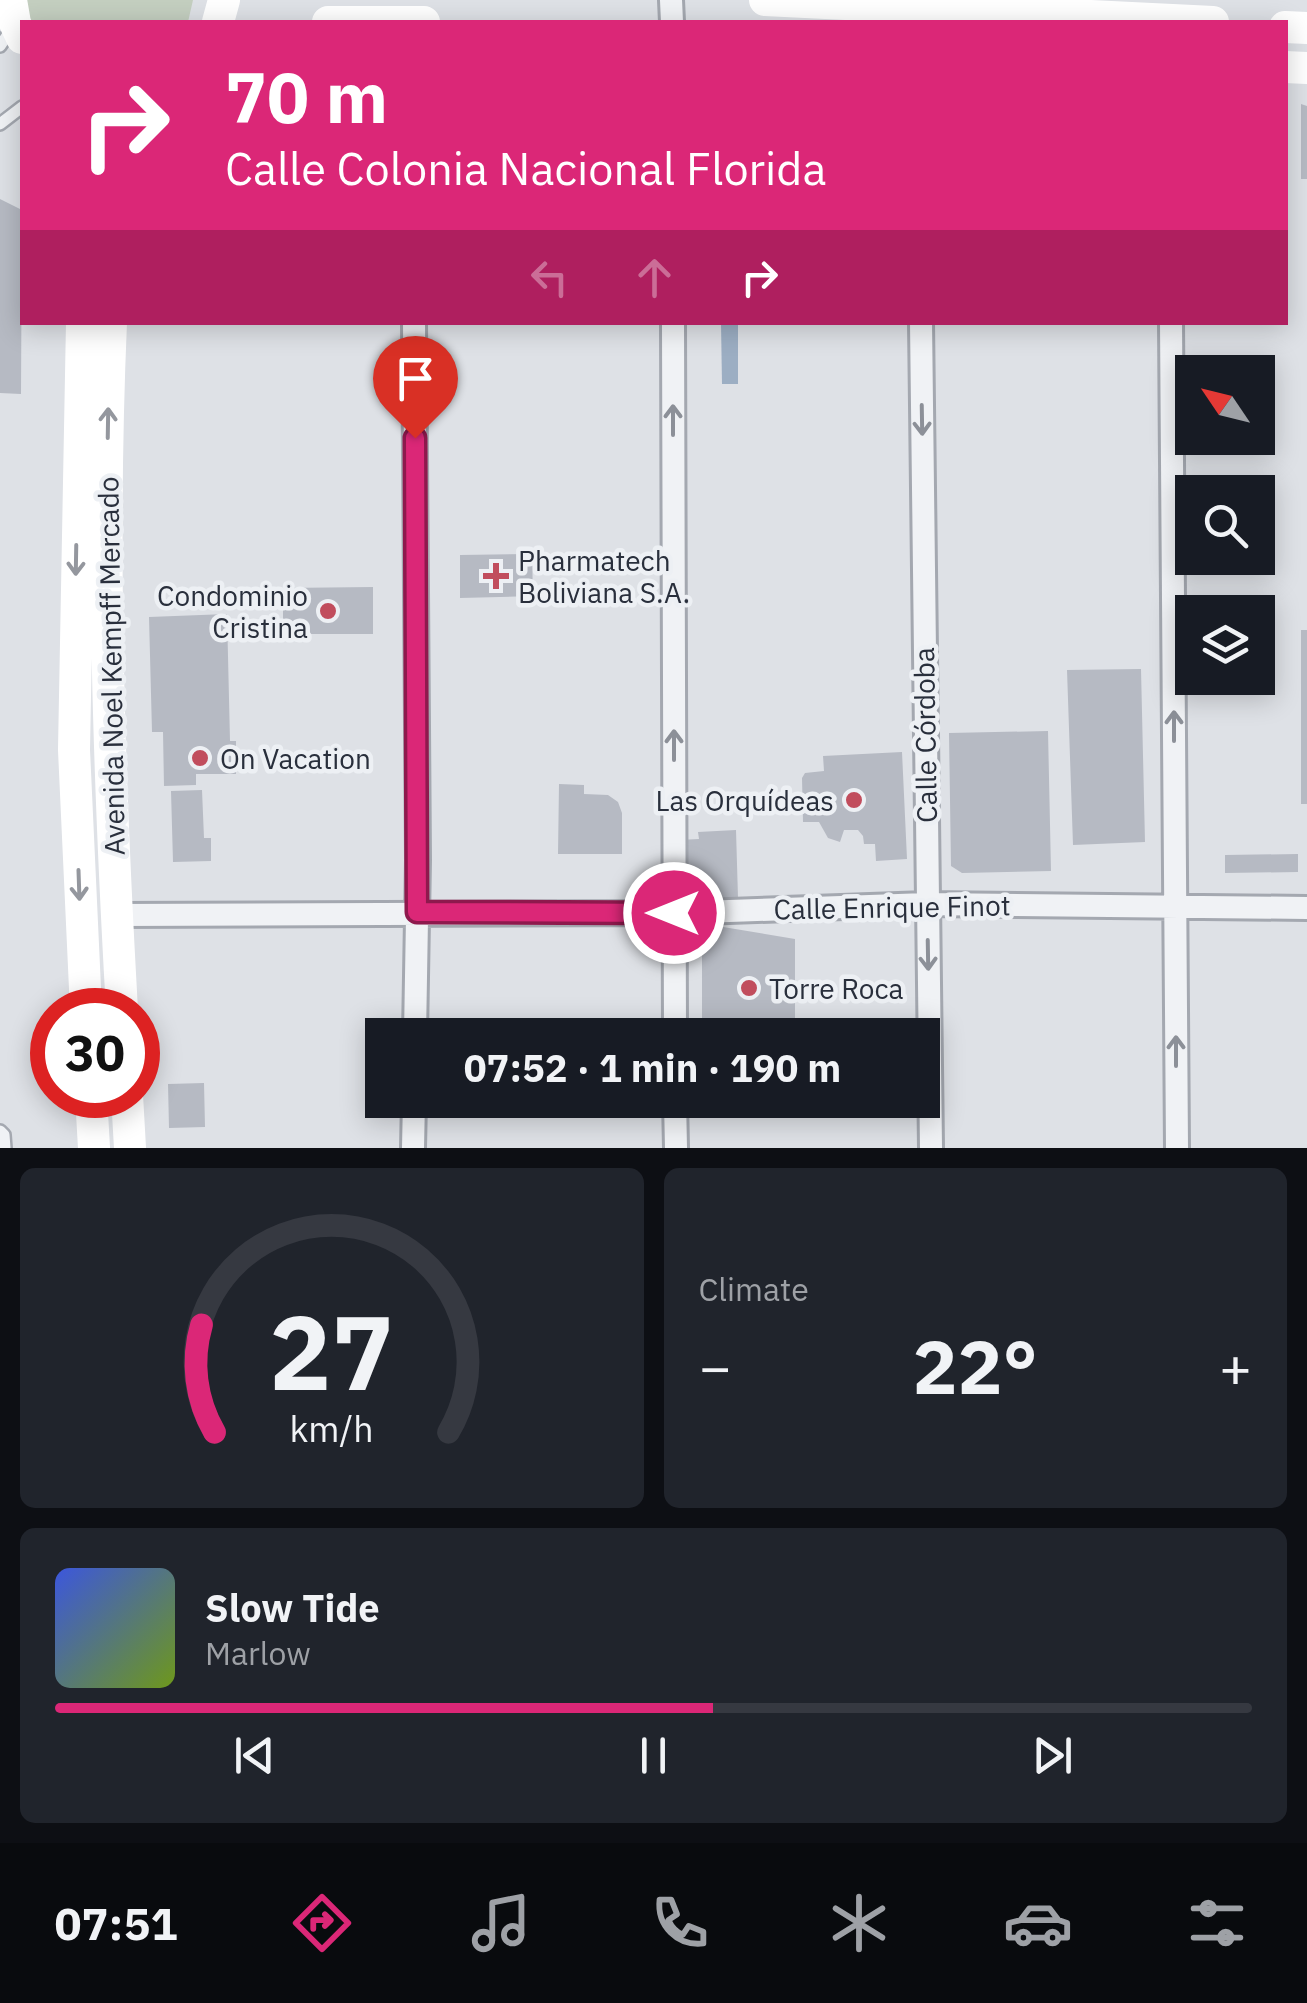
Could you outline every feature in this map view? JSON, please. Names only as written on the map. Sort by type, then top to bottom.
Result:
[{"type":"main road","points":[[764,0],[920,10],[1170,14],[1202,20]]},
{"type":"main road","name":"Avenida Noel Kempff Mercado","points":[[82,325],[74,750],[85,988]]},
{"type":"main road","name":"Avenida Noel Kempff Mercado","points":[[111,325],[105,588],[108,746],[121,988]]},
{"type":"main road","points":[[92,1118],[94,1148]]},
{"type":"main road","points":[[128,1118],[130,1148]]},
{"type":"street","points":[[414,325],[415,1018]]},
{"type":"street","points":[[673,325],[675,1018]]},
{"type":"street","name":"Calle Córdoba","points":[[921,325],[931,1148]]},
{"type":"street","points":[[1170,325],[1177,1148]]},
{"type":"street","name":"Calle Enrique Finot","points":[[117,914],[674,913],[927,904],[1307,908]]},
{"type":"street","points":[[413,1148],[414,1118]]},
{"type":"street","points":[[676,1118],[676,1148]]},
{"type":"lane","points":[[0,124],[20,109]]},
{"type":"lane","points":[[0,1132],[5,1148]]},
{"type":"green space","points":[[21,0],[193,0],[188,20],[26,20]]},
{"type":"water","points":[[721,325],[738,325],[738,384],[722,384]]},
{"type":"building","points":[[1301,104],[1307,106],[1307,179],[1301,179]]},
{"type":"building","points":[[0,199],[20,209],[21,325],[21,394],[0,393]]},
{"type":"building","name":"Pharmatech Boliviana S.A.","points":[[532,554],[533,596],[460,598],[460,555]]},
{"type":"building","name":"Condominio Cristina","points":[[373,587],[373,634],[283,634],[283,588]]},
{"type":"building","points":[[227,614],[230,741],[236,741],[236,774],[196,774],[196,785],[164,786],[163,732],[152,732],[149,617]]},
{"type":"building","points":[[1301,630],[1307,630],[1307,804],[1301,804]]},
{"type":"building","points":[[1141,669],[1145,842],[1073,845],[1067,670]]},
{"type":"building","points":[[1048,731],[1051,871],[962,873],[951,866],[949,733]]},
{"type":"building","name":"Las Orquídeas","points":[[902,752],[907,859],[876,861],[875,844],[864,844],[858,830],[844,830],[840,842],[828,838],[819,822],[803,822],[802,778],[805,773],[824,771],[823,756]]},
{"type":"building","points":[[559,784],[584,785],[584,794],[608,795],[618,802],[622,813],[622,854],[558,854]]},
{"type":"building","points":[[202,790],[204,838],[211,838],[211,861],[173,862],[171,791]]},
{"type":"building","points":[[736,830],[738,898],[680,900],[679,840],[699,839],[698,832]]},
{"type":"building","points":[[1298,854],[1298,872],[1225,873],[1225,855]]},
{"type":"building","name":"Torre Roca","points":[[705,924],[795,939],[795,1018],[702,1018]]},
{"type":"building","points":[[204,1083],[205,1127],[169,1128],[168,1084]]},
{"type":"place","name":"Pharmatech Boliviana S.A.","points":[[496,576]]},
{"type":"place","name":"Condominio Cristina","points":[[328,611]]},
{"type":"place","name":"On Vacation","points":[[200,758]]},
{"type":"place","name":"Las Orquídeas","points":[[854,800]]},
{"type":"place","name":"Torre Roca","points":[[749,988]]},
{"type":"route","points":[[415,438],[417,912],[674,913]]}]
